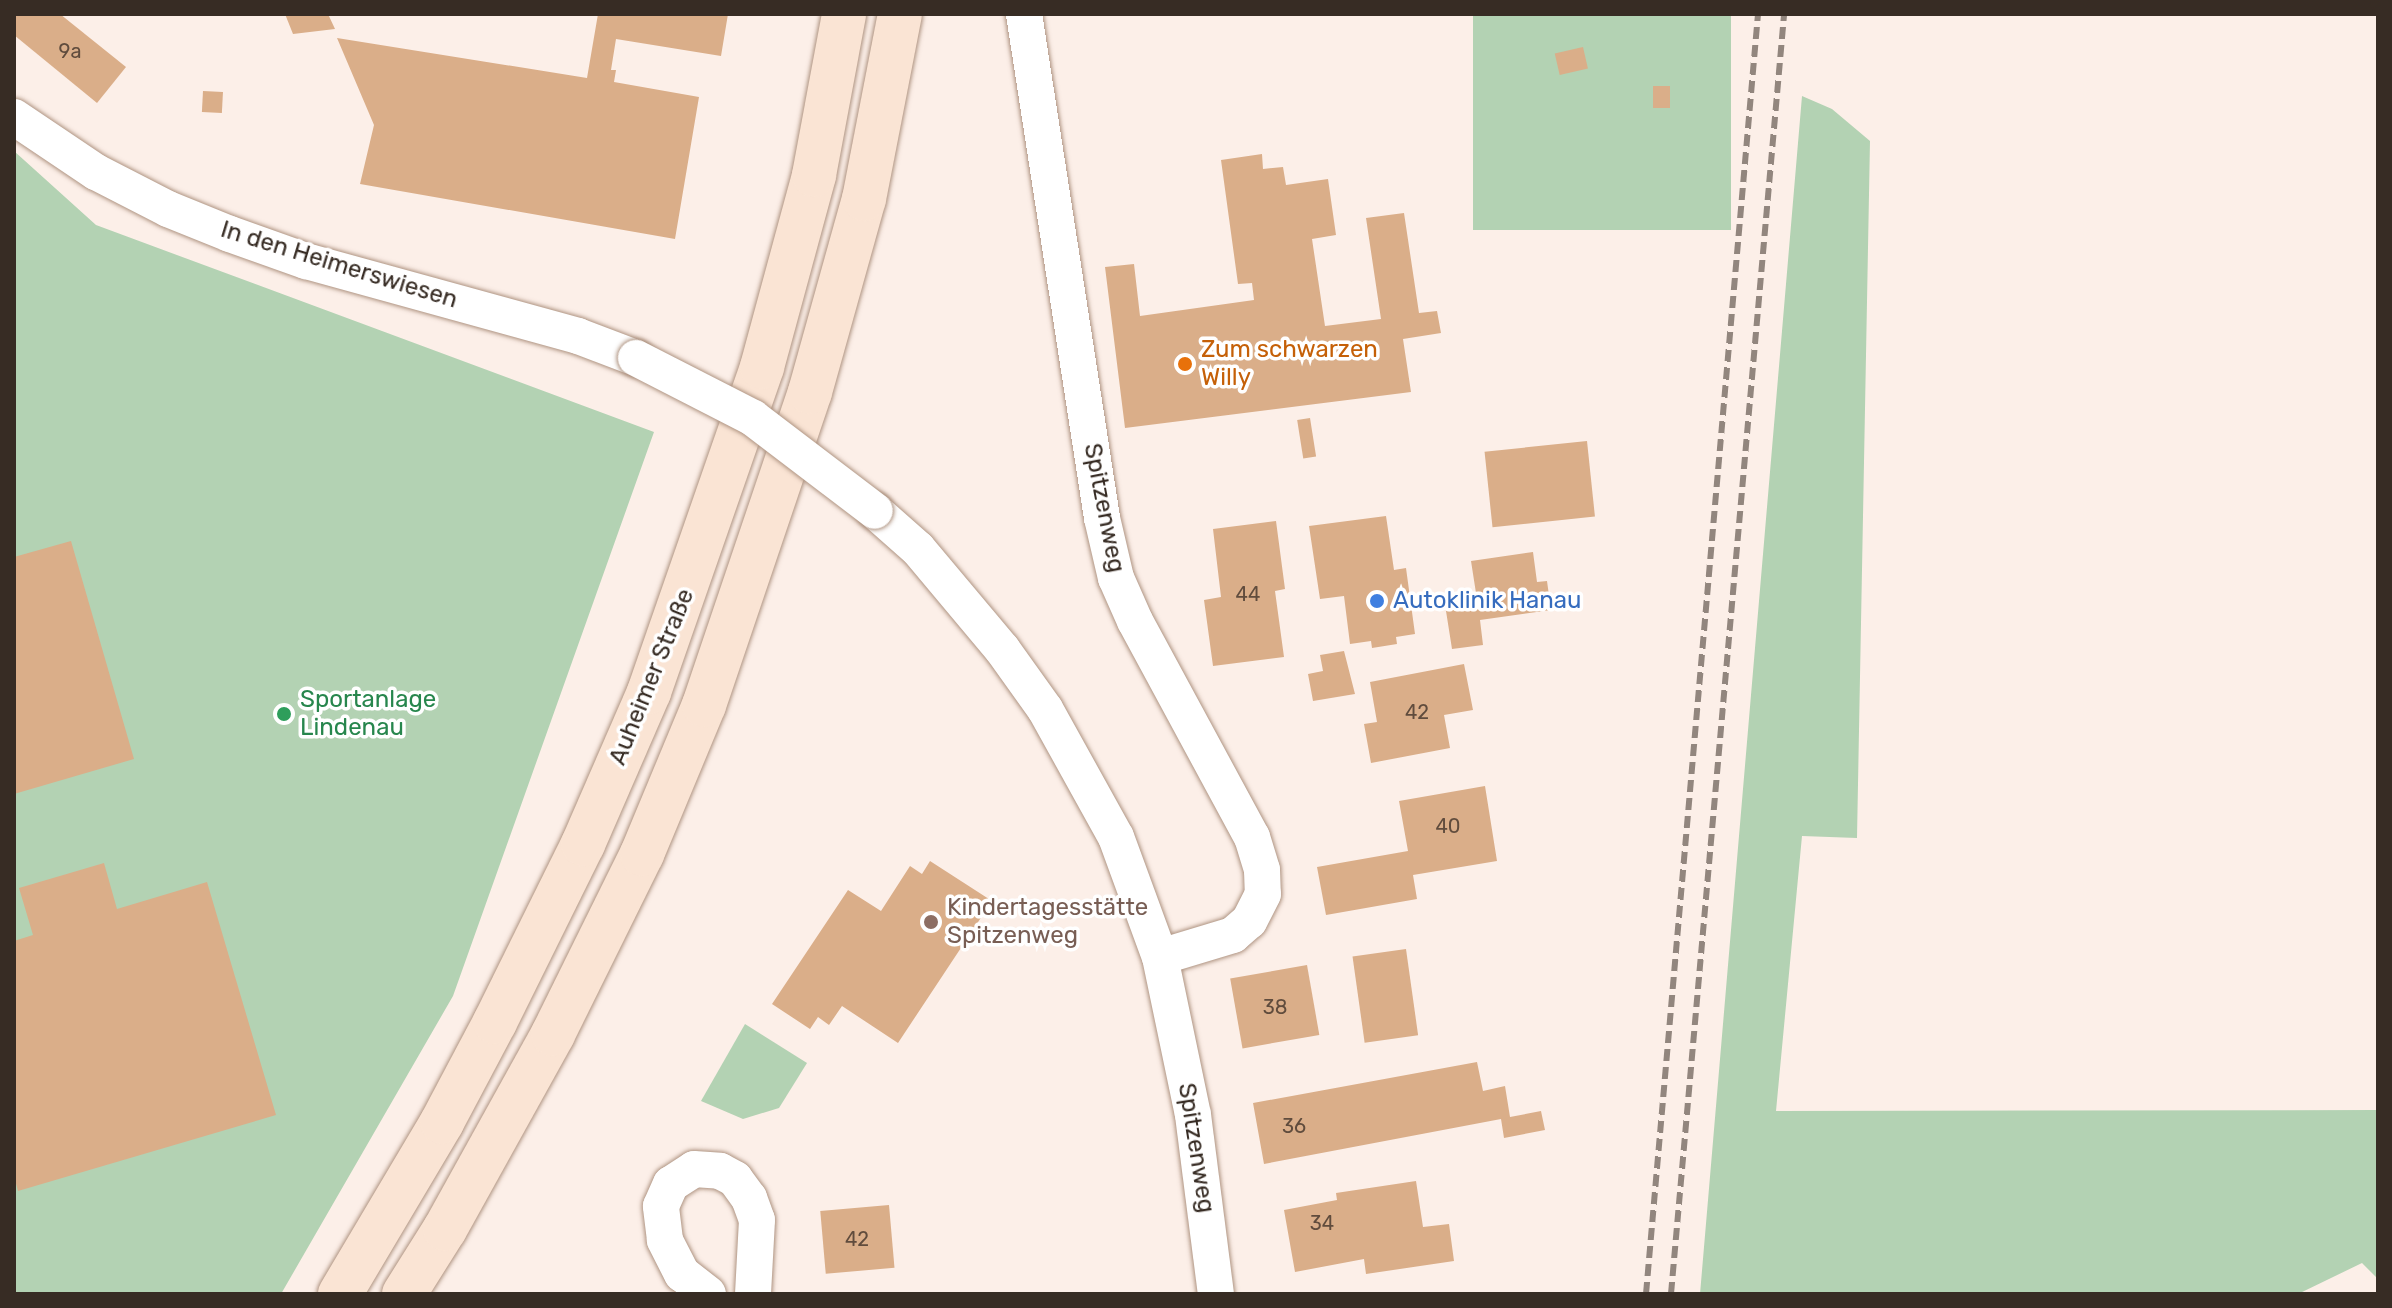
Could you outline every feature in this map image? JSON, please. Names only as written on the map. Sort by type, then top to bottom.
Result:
[{"type":"main road","name":"Auheimer Straße","points":[[340,1294],[495,1022],[583,844],[649,692],[694,571],[762,367],[814,175],[844,14]]},
{"type":"main road","points":[[404,1294],[445,1229],[553,1034],[642,854],[704,705],[752,573],[814,377],[864,199],[900,14]]},
{"type":"street","name":"Spitzenweg","points":[[1024,14],[1102,518],[1116,578],[1135,621],[1252,837],[1262,870],[1263,894],[1249,921],[1233,935],[1160,957]]},
{"type":"street","name":"In den Heimerswiesen","points":[[14,117],[96,172],[168,209],[230,234],[306,261],[578,336],[636,358],[753,418],[875,511]]},
{"type":"street","name":"Spitzenweg","points":[[875,511],[918,549],[953,588],[1045,709],[1116,837],[1160,957],[1193,1115],[1216,1294]]},
{"type":"street","points":[[708,1294],[682,1274],[665,1240],[661,1206],[671,1184],[694,1169],[720,1171],[735,1179],[749,1198],[757,1220],[753,1294]]},
{"type":"green space","points":[[1473,14],[1731,14],[1731,230],[1473,230]]},
{"type":"green space","points":[[1802,96],[1832,109],[1870,141],[1857,838],[1802,836],[1776,1111],[2378,1110],[2378,1279],[2362,1263],[2298,1294],[1700,1294]]},
{"type":"green space","name":"Sportanlage Lindenau","points":[[14,151],[96,225],[654,432],[453,996],[281,1294],[14,1294]]},
{"type":"green space","points":[[745,1024],[807,1063],[779,1108],[743,1119],[701,1101]]},
{"type":"building","points":[[14,14],[60,14],[126,67],[97,103],[14,35]]},
{"type":"building","points":[[285,14],[328,14],[335,29],[293,34]]},
{"type":"building","points":[[598,14],[728,14],[721,56],[616,39],[611,70],[616,70],[614,82],[699,97],[675,239],[360,184],[374,125],[337,38],[587,78]]},
{"type":"building","points":[[1583,47],[1588,68],[1560,75],[1555,54]]},
{"type":"building","points":[[1653,86],[1670,86],[1670,108],[1653,108]]},
{"type":"building","points":[[203,91],[223,92],[222,113],[202,112]]},
{"type":"building","points":[[1262,154],[1263,169],[1283,167],[1286,185],[1328,179],[1336,235],[1312,239],[1325,326],[1381,319],[1366,218],[1404,213],[1419,313],[1437,311],[1441,333],[1403,339],[1411,392],[1125,428],[1105,267],[1134,264],[1140,316],[1254,300],[1252,283],[1238,284],[1221,160]]},
{"type":"building","points":[[1310,418],[1316,457],[1303,459],[1297,420]]},
{"type":"building","points":[[1587,441],[1595,517],[1493,527],[1485,452]]},
{"type":"building","points":[[1386,516],[1394,570],[1406,568],[1415,634],[1396,637],[1397,644],[1372,648],[1371,641],[1350,644],[1344,596],[1320,599],[1309,526]]},
{"type":"building","points":[[1276,521],[1285,589],[1275,591],[1284,657],[1213,666],[1204,600],[1221,597],[1213,529]]},
{"type":"building","points":[[71,541],[134,759],[14,794],[14,557]]},
{"type":"building","points":[[1533,552],[1537,582],[1547,581],[1551,610],[1480,620],[1483,645],[1452,649],[1446,611],[1478,606],[1471,561]]},
{"type":"building","points":[[1344,651],[1355,694],[1313,701],[1308,674],[1323,671],[1320,655]]},
{"type":"building","points":[[1464,664],[1473,710],[1444,715],[1450,748],[1371,763],[1364,724],[1377,722],[1370,682]]},
{"type":"building","points":[[1485,786],[1497,861],[1413,875],[1417,899],[1326,915],[1317,867],[1408,851],[1399,801]]},
{"type":"building","points":[[930,861],[992,901],[898,1043],[842,1006],[829,1025],[818,1017],[810,1029],[772,1004],[848,890],[881,911],[910,866],[922,874]]},
{"type":"building","points":[[104,863],[117,909],[207,882],[276,1115],[18,1191],[14,1176],[14,941],[33,935],[19,888]]},
{"type":"building","points":[[1406,949],[1418,1035],[1365,1043],[1353,957]]},
{"type":"building","points":[[1307,965],[1319,1035],[1243,1048],[1230,979]]},
{"type":"building","points":[[1477,1062],[1483,1091],[1505,1086],[1510,1117],[1541,1111],[1545,1130],[1504,1138],[1501,1119],[1264,1164],[1253,1103]]},
{"type":"building","points":[[1416,1181],[1423,1227],[1449,1224],[1454,1261],[1366,1274],[1364,1259],[1295,1272],[1284,1210],[1337,1200],[1336,1193]]},
{"type":"building","points":[[889,1205],[894,1268],[826,1274],[820,1211]]},
{"type":"railway","points":[[1646,1294],[1758,14]]},
{"type":"railway","points":[[1671,1294],[1784,14]]},
{"type":"place","name":"Zum schwarzen Willy","points":[[1185,364]]},
{"type":"place","name":"Autoklinik Hanau","points":[[1377,601]]},
{"type":"place","name":"Sportanlage Lindenau","points":[[284,714]]},
{"type":"place","name":"Kindertagesstätte Spitzenweg","points":[[931,922]]}]
